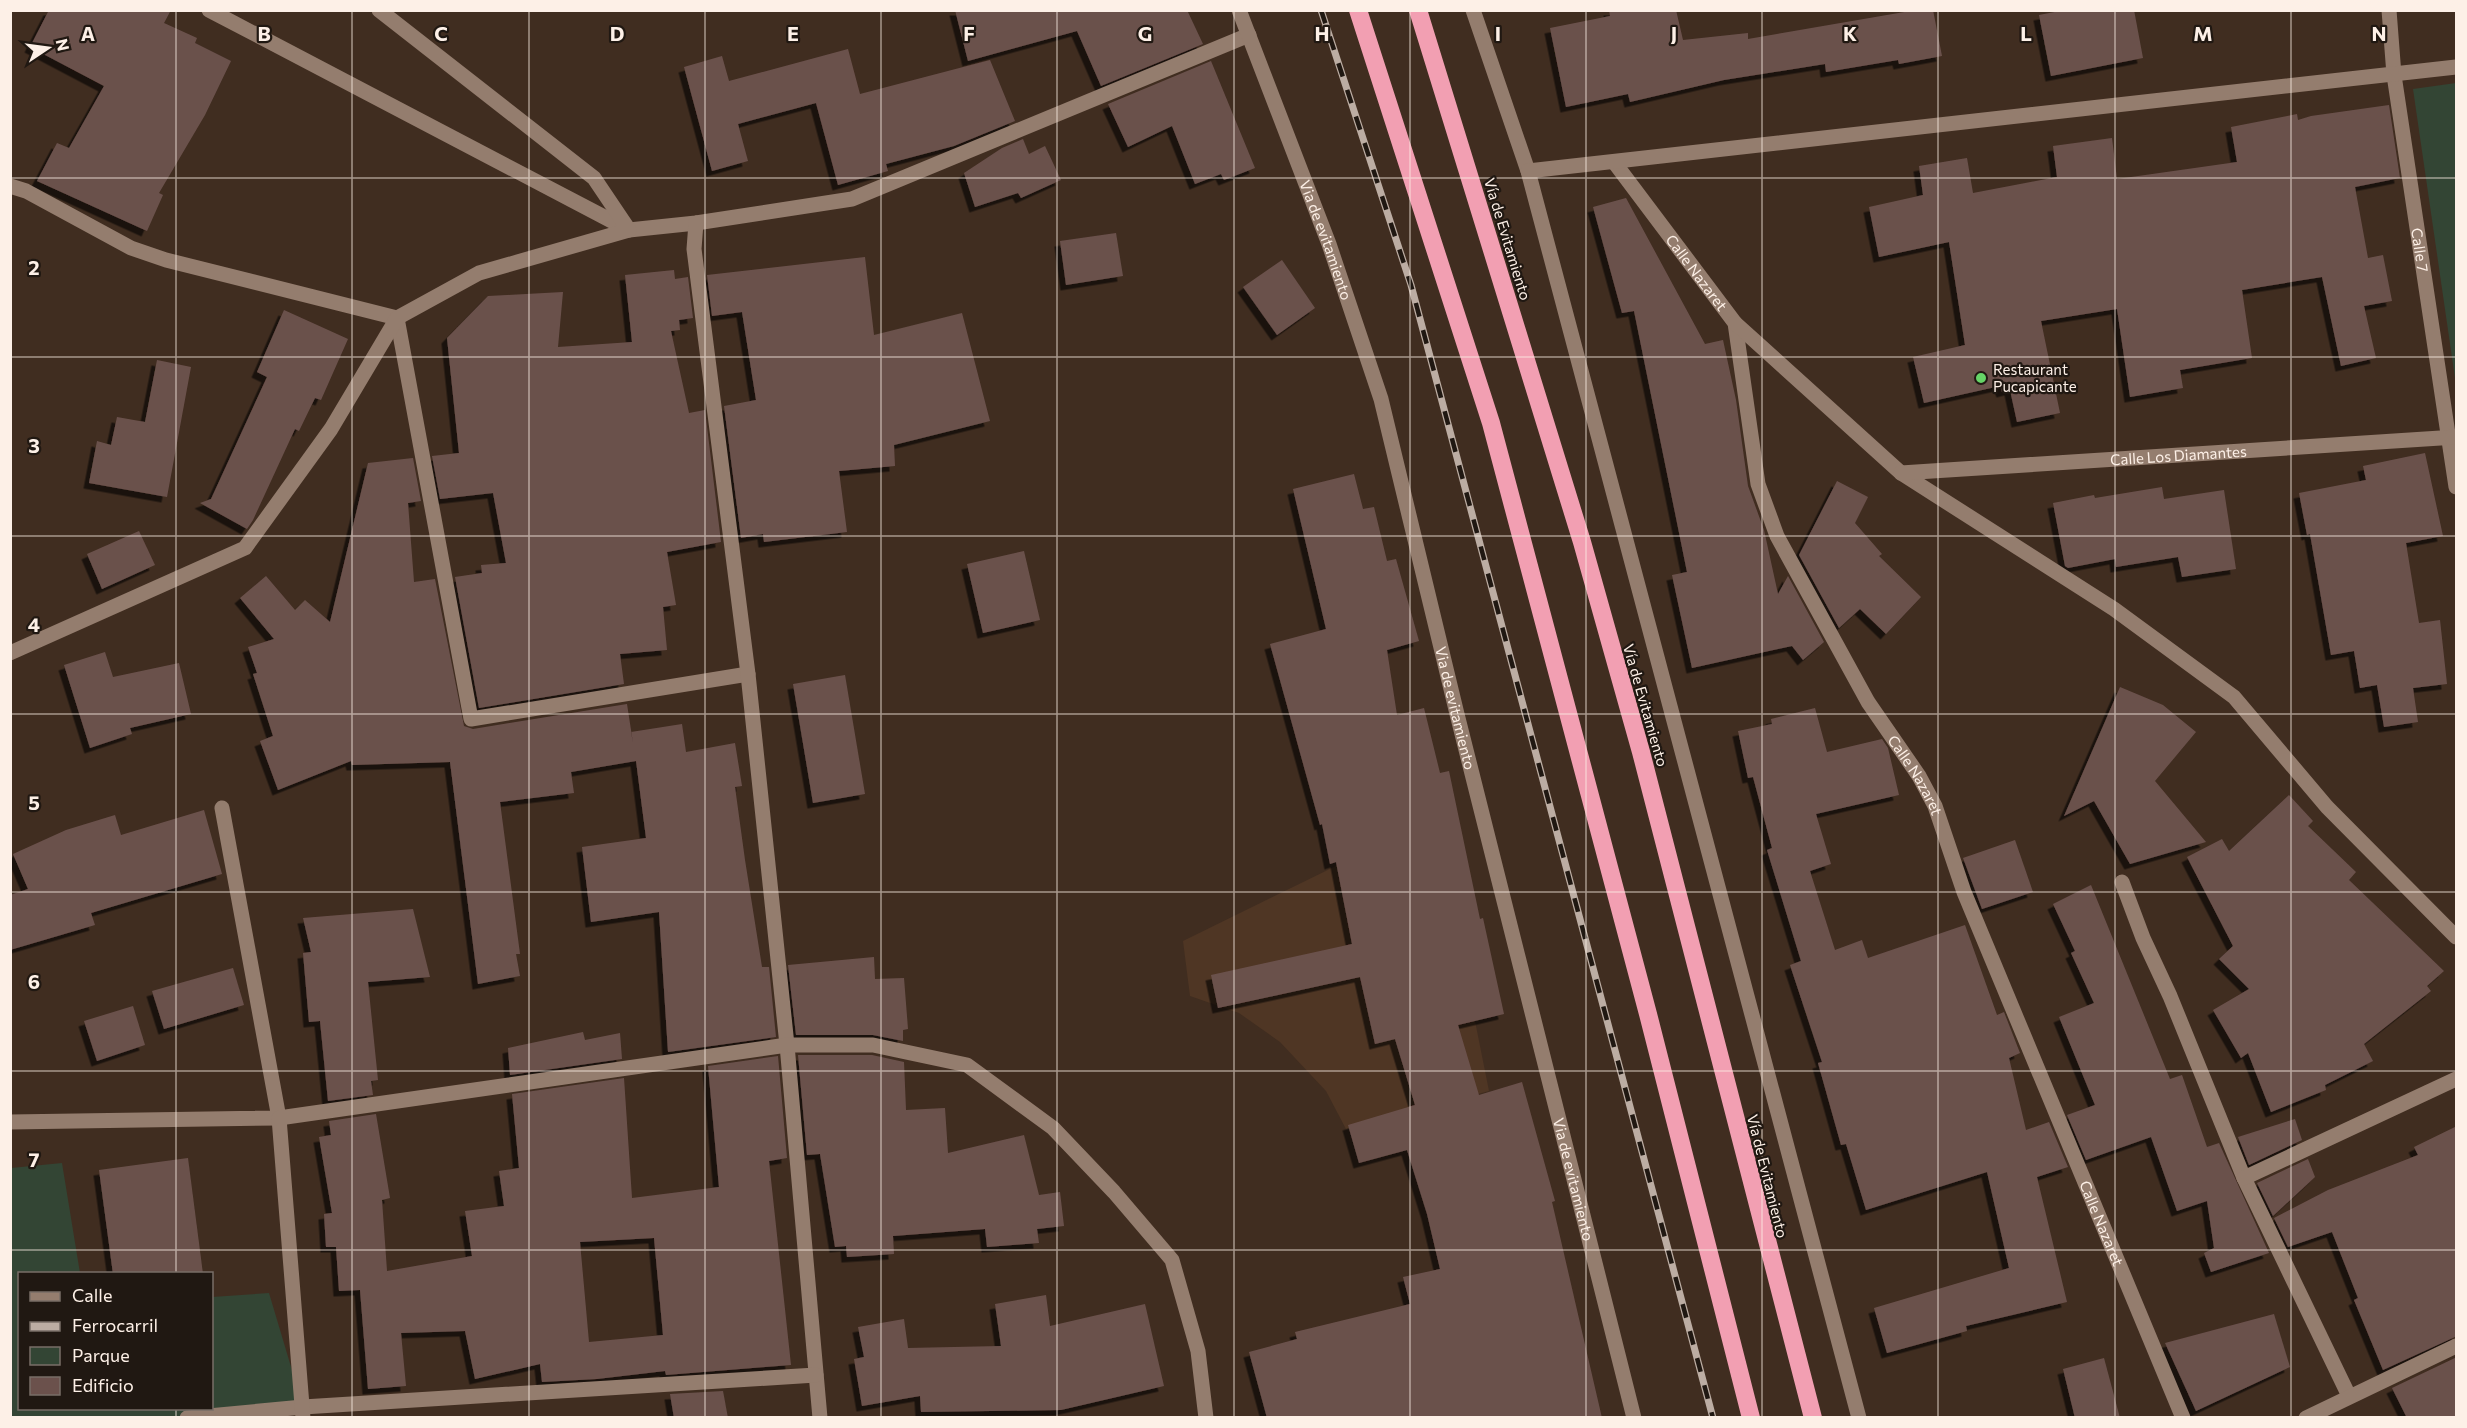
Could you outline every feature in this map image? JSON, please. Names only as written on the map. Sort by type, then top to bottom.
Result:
[{"type":"highway","points":[[1358,10],[1491,423],[1645,1002],[1750,1418]]},
{"type":"highway","name":"Vía de Evitamiento","points":[[1418,10],[1582,542],[1641,752],[1813,1418]]},
{"type":"street","points":[[209,10],[629,230]]},
{"type":"street","points":[[379,10],[594,178],[629,230]]},
{"type":"street","name":"Via de evitamiento","points":[[1239,10],[1329,244],[1381,399],[1463,737],[1634,1418]]},
{"type":"street","points":[[1473,10],[1528,171],[1859,1418]]},
{"type":"street","name":"Calle 7","points":[[2389,10],[2394,75],[2454,438],[2457,487]]},
{"type":"street","points":[[10,653],[245,548],[331,429],[396,318],[479,273],[629,230],[696,223],[852,199],[1249,35]]},
{"type":"street","points":[[1528,171],[2457,67]]},
{"type":"street","name":"Calle Nazaret","points":[[1614,162],[1735,323],[1758,484],[1776,536],[1868,702],[1919,776],[1935,806],[1964,892],[2183,1418]]},
{"type":"street","points":[[10,186],[26,191],[140,251],[166,260],[396,318]]},
{"type":"street","points":[[696,223],[694,249],[748,674],[788,1045],[820,1418]]},
{"type":"street","points":[[396,318],[471,718],[748,674]]},
{"type":"street","points":[[1735,323],[1900,473],[2114,609],[2234,697],[2327,807],[2457,937]]},
{"type":"street","name":"Calle Los Diamantes","points":[[1900,473],[2454,438]]},
{"type":"street","points":[[222,808],[279,1118],[303,1412]]},
{"type":"street","points":[[2122,882],[2143,938],[2170,996],[2244,1178],[2349,1396]]},
{"type":"street","points":[[10,1122],[279,1118],[788,1045],[873,1044],[967,1065],[1053,1128],[1172,1260],[1198,1351],[1206,1418]]},
{"type":"street","points":[[2244,1178],[2457,1079]]},
{"type":"street","points":[[2306,1418],[2457,1346]]},
{"type":"street","points":[[187,1418],[303,1412],[816,1375]]},
{"type":"shaded area","points":[[1340,864],[1445,871],[1489,1091],[1346,1129],[1326,1091],[1280,1042],[1239,1013],[1190,996],[1183,941]]},
{"type":"green space","points":[[2456,83],[2456,378],[2455,378],[2413,89]]},
{"type":"green space","points":[[62,1163],[80,1272],[18,1272],[18,1410],[213,1410],[213,1297],[269,1293],[303,1407],[195,1418],[11,1418],[11,1168]]},
{"type":"building","points":[[49,10],[171,10],[164,23],[197,38],[195,43],[231,61],[205,115],[159,193],[163,195],[147,231],[37,181],[57,143],[69,148],[104,86],[30,47]]},
{"type":"building","points":[[955,10],[1187,10],[1203,44],[1101,86],[1077,31],[968,61]]},
{"type":"building","points":[[1609,10],[1676,10],[1683,40],[1748,33],[1748,39],[1916,10],[1933,10],[1942,56],[1899,64],[1898,60],[1826,72],[1825,64],[1724,80],[1630,102],[1628,94],[1566,107],[1550,28],[1610,16]]},
{"type":"building","points":[[2065,10],[2134,10],[2143,58],[2051,76],[2039,15]]},
{"type":"building","points":[[848,49],[860,94],[990,60],[1015,121],[954,146],[886,164],[888,171],[838,185],[816,103],[738,124],[748,161],[712,171],[684,67],[722,56],[729,81]]},
{"type":"building","points":[[1211,61],[1255,168],[1224,180],[1221,174],[1195,184],[1172,126],[1128,147],[1108,104]]},
{"type":"building","points":[[2389,105],[2400,178],[2355,187],[2368,258],[2383,255],[2392,301],[2364,306],[2376,358],[2341,366],[2322,277],[2242,290],[2252,358],[2180,370],[2183,388],[2130,397],[2117,309],[2041,321],[2060,413],[2017,422],[2010,390],[2002,392],[2000,386],[1924,403],[1913,357],[1965,345],[1949,242],[1879,257],[1869,207],[1923,195],[1919,166],[1967,158],[1973,193],[2057,177],[2053,146],[2112,138],[2117,179],[2237,162],[2231,127],[2297,114],[2298,120],[2311,116]]},
{"type":"building","points":[[1023,139],[1029,154],[1045,146],[1061,180],[1021,198],[1018,193],[975,207],[964,173],[1002,148]]},
{"type":"building","points":[[1626,198],[1705,344],[1723,340],[1736,400],[1748,486],[1764,530],[1778,594],[1788,576],[1824,642],[1803,660],[1792,646],[1692,668],[1672,575],[1687,572],[1634,311],[1622,313],[1593,207]]},
{"type":"building","points":[[1116,233],[1123,276],[1066,285],[1060,241]]},
{"type":"building","points":[[865,257],[874,335],[962,313],[990,421],[894,445],[895,466],[839,471],[847,532],[764,542],[763,534],[741,538],[724,406],[756,400],[742,312],[712,316],[707,275]]},
{"type":"building","points":[[1282,260],[1315,308],[1277,335],[1243,287]]},
{"type":"building","points":[[674,270],[675,279],[688,277],[693,318],[679,320],[680,330],[671,331],[689,413],[705,410],[721,542],[667,552],[676,605],[663,607],[667,650],[620,654],[624,684],[479,708],[455,577],[482,573],[481,565],[506,563],[493,493],[440,499],[432,456],[459,453],[447,338],[488,296],[563,292],[558,347],[632,342],[625,275]]},
{"type":"building","points":[[284,310],[348,339],[321,400],[315,398],[299,431],[295,429],[247,529],[200,503],[211,499],[267,377],[257,372]]},
{"type":"building","points":[[157,360],[191,367],[167,497],[89,483],[97,441],[111,445],[117,417],[145,422]]},
{"type":"building","points":[[2425,453],[2443,536],[2406,543],[2419,623],[2440,620],[2447,684],[2413,688],[2418,722],[2384,727],[2377,685],[2360,688],[2354,651],[2331,655],[2310,534],[2307,535],[2299,493],[2366,480],[2363,466]]},
{"type":"building","points":[[413,458],[421,501],[408,503],[414,582],[435,579],[464,726],[473,729],[627,704],[631,732],[682,724],[686,752],[735,743],[742,786],[735,787],[745,860],[762,967],[769,967],[776,1037],[668,1052],[659,912],[591,922],[582,847],[646,838],[636,761],[571,772],[574,793],[500,802],[520,954],[516,954],[520,976],[478,984],[450,762],[352,765],[351,761],[278,790],[260,741],[273,736],[253,674],[257,673],[248,647],[274,639],[240,598],[266,576],[295,610],[305,600],[330,622],[368,463]]},
{"type":"building","points":[[1354,474],[1363,509],[1374,507],[1387,561],[1396,559],[1419,641],[1387,650],[1397,715],[1424,708],[1440,773],[1449,771],[1480,919],[1483,918],[1504,1014],[1458,1025],[1479,1095],[1522,1082],[1555,1201],[1552,1202],[1602,1418],[1267,1418],[1249,1352],[1297,1339],[1295,1332],[1410,1304],[1403,1277],[1440,1269],[1427,1214],[1407,1150],[1359,1163],[1348,1125],[1415,1105],[1395,1039],[1375,1044],[1360,977],[1218,1008],[1211,975],[1352,944],[1336,862],[1330,864],[1322,824],[1320,825],[1270,644],[1326,629],[1293,489]]},
{"type":"building","points":[[1837,481],[1868,497],[1855,523],[1882,554],[1879,556],[1921,597],[1886,634],[1860,609],[1839,628],[1799,555]]},
{"type":"building","points":[[2162,487],[2164,499],[2224,490],[2236,569],[2182,577],[2178,557],[2116,567],[2115,559],[2068,568],[2065,566],[2053,503],[2094,495],[2095,498]]},
{"type":"building","points":[[139,531],[155,565],[102,589],[87,554]]},
{"type":"building","points":[[1024,551],[1040,620],[983,633],[967,564]]},
{"type":"building","points":[[105,652],[113,677],[179,663],[191,714],[130,728],[132,734],[90,748],[64,665]]},
{"type":"building","points":[[845,675],[865,794],[813,803],[793,684]]},
{"type":"building","points":[[2120,687],[2163,705],[2196,732],[2155,781],[2206,842],[2130,864],[2094,801],[2064,816]]},
{"type":"building","points":[[1815,708],[1827,752],[1882,739],[1888,748],[1899,795],[1816,814],[1831,864],[1810,871],[1835,950],[1862,940],[1868,958],[1965,925],[1997,1015],[2004,1012],[2020,1053],[2009,1058],[2026,1130],[2049,1122],[2068,1167],[2037,1177],[2067,1302],[1966,1326],[1967,1331],[1887,1353],[1874,1308],[2009,1268],[1987,1172],[1866,1210],[1846,1144],[1841,1145],[1818,1063],[1822,1062],[1790,965],[1801,961],[1767,850],[1772,848],[1753,777],[1748,778],[1738,731],[1772,724],[1771,719]]},
{"type":"building","points":[[2289,795],[2313,821],[2308,826],[2356,872],[2349,880],[2444,971],[2427,986],[2431,991],[2364,1044],[2373,1061],[2325,1085],[2326,1090],[2271,1112],[2248,1053],[2241,1058],[2213,1010],[2249,989],[2219,959],[2233,946],[2187,857],[2222,839],[2229,851]]},
{"type":"building","points":[[204,810],[222,874],[91,913],[95,925],[10,950],[10,895],[28,889],[13,854],[66,830],[115,815],[121,835]]},
{"type":"building","points":[[2015,840],[2033,892],[1982,909],[1963,858]]},
{"type":"building","points":[[2091,885],[2170,1079],[2182,1075],[2207,1147],[2219,1143],[2269,1253],[2211,1272],[2204,1253],[2214,1248],[2207,1201],[2177,1211],[2151,1137],[2086,1160],[2067,1115],[2095,1105],[2059,1017],[2094,1003],[2071,953],[2075,951],[2053,904]]},
{"type":"building","points":[[413,909],[430,977],[368,982],[378,1080],[371,1081],[373,1095],[328,1101],[320,1021],[309,1022],[303,953],[311,952],[303,918]]},
{"type":"building","points":[[874,957],[875,979],[904,978],[908,1029],[903,1030],[903,1041],[873,1035],[796,1035],[788,965]]},
{"type":"building","points":[[233,968],[244,1005],[164,1029],[152,991]]},
{"type":"building","points":[[133,1006],[145,1045],[97,1061],[84,1021]]},
{"type":"building","points":[[583,1032],[585,1040],[620,1033],[622,1059],[510,1075],[508,1048]]},
{"type":"building","points":[[798,1055],[872,1055],[904,1062],[906,1110],[945,1108],[948,1153],[1024,1135],[1039,1195],[1060,1192],[1064,1226],[1037,1229],[1039,1243],[987,1247],[985,1229],[893,1236],[894,1254],[847,1257],[846,1246],[835,1247],[820,1154],[807,1155]]},
{"type":"building","points":[[778,1056],[787,1158],[769,1161],[791,1365],[666,1375],[665,1371],[597,1379],[542,1382],[540,1364],[475,1379],[465,1331],[401,1333],[406,1386],[368,1389],[360,1290],[339,1291],[336,1247],[326,1247],[324,1214],[332,1213],[319,1137],[331,1135],[329,1121],[376,1114],[390,1198],[382,1200],[387,1271],[472,1256],[465,1211],[504,1206],[499,1171],[519,1168],[512,1094],[624,1078],[632,1198],[719,1187],[708,1066]],"holes":[[[654,1238],[663,1335],[589,1342],[580,1242]]]},
{"type":"building","points":[[2295,1119],[2302,1140],[2249,1165],[2238,1137]]},
{"type":"building","points":[[2457,1126],[2457,1336],[2383,1370],[2354,1300],[2358,1298],[2332,1232],[2288,1247],[2274,1218],[2328,1190],[2418,1155],[2414,1147]]},
{"type":"building","points":[[188,1158],[203,1272],[113,1272],[99,1170]]},
{"type":"building","points":[[2308,1159],[2315,1177],[2273,1216],[2257,1183]]},
{"type":"building","points":[[1046,1295],[1050,1326],[1145,1304],[1164,1386],[1061,1410],[921,1412],[920,1396],[862,1406],[854,1359],[864,1357],[858,1327],[904,1319],[908,1348],[1001,1346],[995,1304]]},
{"type":"building","points":[[2274,1314],[2290,1367],[2196,1411],[2165,1343]]},
{"type":"building","points":[[2457,1357],[2457,1418],[2407,1418],[2392,1388]]},
{"type":"building","points":[[2104,1358],[2120,1418],[2075,1418],[2063,1369]]},
{"type":"building","points":[[723,1391],[728,1418],[674,1418],[670,1394]]},
{"type":"railway","points":[[1321,10],[1411,285],[1713,1418]]},
{"type":"place","name":"Restaurant Pucapicante","points":[[1981,378]]}]
